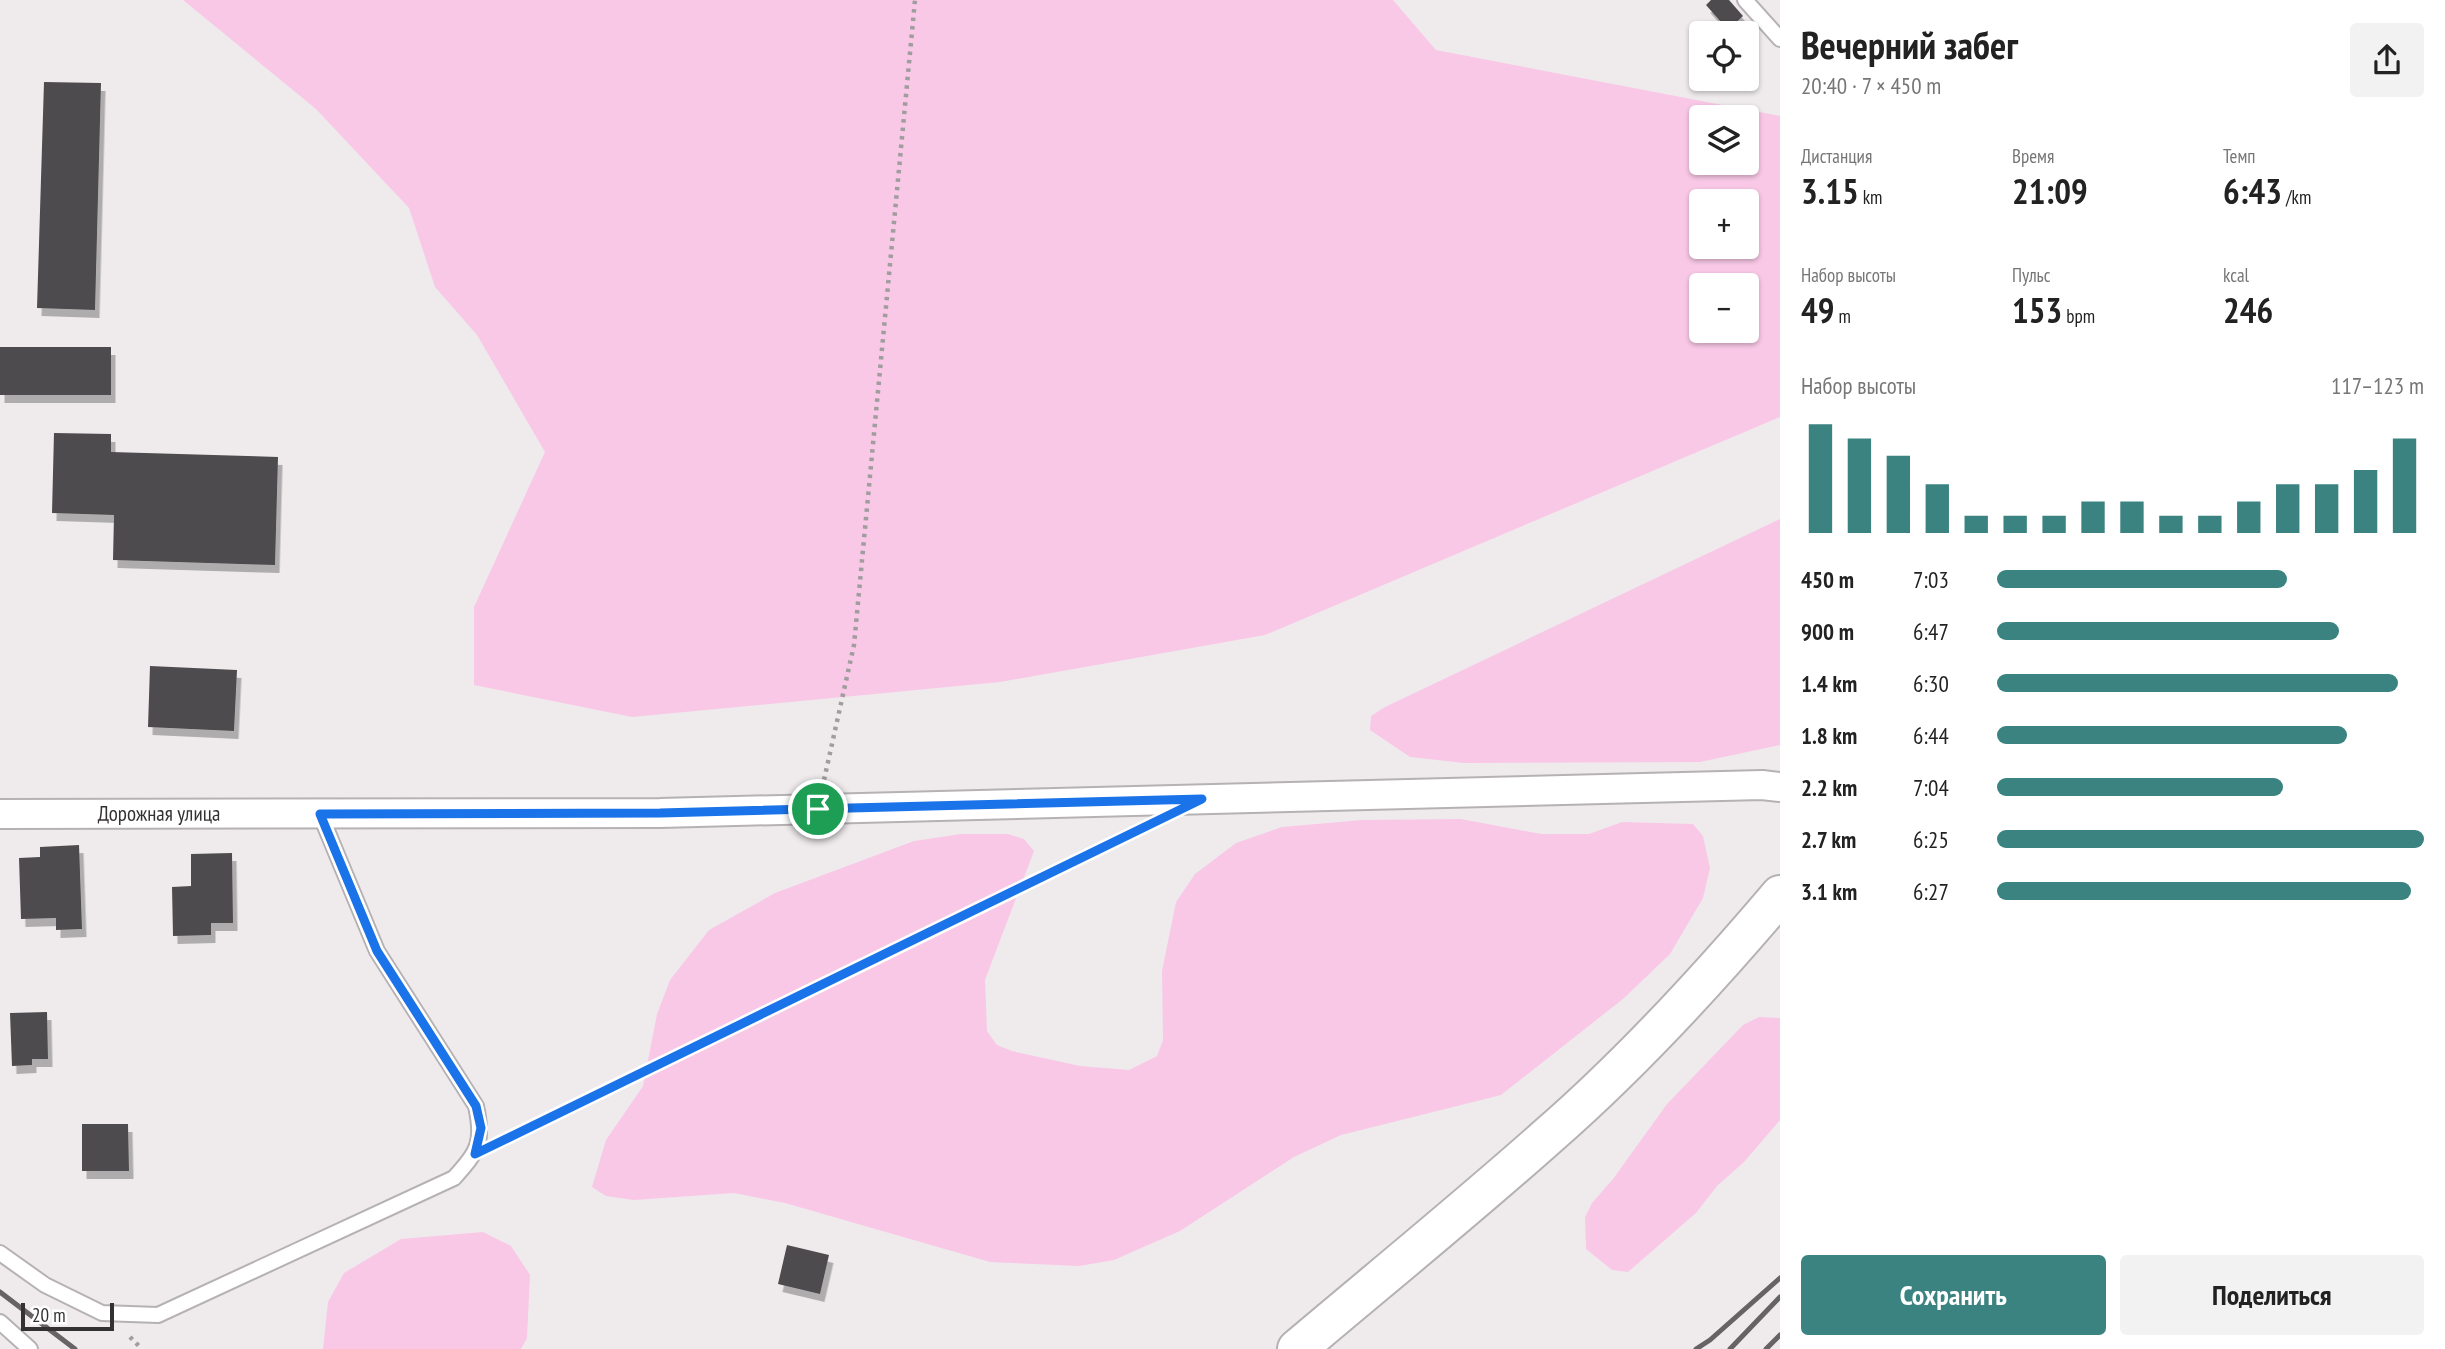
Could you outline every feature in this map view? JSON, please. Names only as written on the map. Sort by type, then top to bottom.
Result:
[{"type":"street","name":"Дорожная улица","points":[[0,814],[660,813],[1762,785],[1780,787]]},
{"type":"street","points":[[1297,1349],[1550,1135],[1648,1041],[1724,961],[1780,895]]},
{"type":"lane","points":[[1745,0],[1780,39]]},
{"type":"lane","points":[[0,1254],[45,1286],[102,1313],[158,1315],[454,1178],[475,1154],[481,1128],[476,1106],[377,951],[320,814]]},
{"type":"lane","points":[[0,1322],[30,1349]]},
{"type":"path","points":[[818,809],[854,645],[915,0]]},
{"type":"path","points":[[475,1154],[1140,830]]},
{"type":"shaded area","points":[[183,0],[1393,0],[1436,50],[1723,105],[1689,105],[1689,175],[1759,175],[1759,112],[1780,116],[1780,417],[1265,635],[1000,682],[632,717],[474,685],[474,607],[545,452],[477,335],[435,287],[409,208],[316,109]]},
{"type":"shaded area","points":[[1780,519],[1780,745],[1700,762],[1464,763],[1410,757],[1370,730],[1371,716],[1385,707]]},
{"type":"shaded area","points":[[1461,819],[1541,834],[1589,834],[1622,822],[1693,824],[1703,836],[1710,868],[1703,898],[1670,954],[1623,999],[1501,1095],[1341,1135],[1294,1157],[1180,1231],[1114,1260],[1079,1266],[990,1262],[785,1203],[734,1193],[634,1200],[606,1196],[592,1187],[606,1140],[643,1086],[657,1014],[670,980],[709,930],[775,893],[914,841],[961,834],[1008,834],[1024,839],[1034,851],[985,980],[987,1031],[997,1045],[1012,1051],[1080,1066],[1129,1070],[1157,1056],[1163,1040],[1162,971],[1176,902],[1195,874],[1236,843],[1282,827],[1362,820]]},
{"type":"shaded area","points":[[1759,1017],[1780,1018],[1780,1120],[1744,1162],[1717,1186],[1696,1213],[1628,1272],[1612,1270],[1586,1249],[1585,1217],[1592,1203],[1613,1179],[1667,1104],[1743,1025]]},
{"type":"shaded area","points":[[483,1232],[511,1246],[530,1275],[527,1338],[521,1349],[323,1349],[328,1302],[344,1273],[401,1239]]},
{"type":"building","points":[[1711,0],[1729,0],[1743,16],[1738,21],[1720,21],[1706,5]]},
{"type":"building","points":[[44,82],[101,83],[95,310],[37,308]]},
{"type":"building","points":[[0,347],[111,347],[111,395],[0,395]]},
{"type":"building","points":[[54,433],[111,434],[111,452],[278,457],[275,565],[113,560],[114,515],[52,513]]},
{"type":"building","points":[[150,666],[237,670],[234,731],[148,727]]},
{"type":"building","points":[[79,845],[82,929],[56,930],[56,918],[21,919],[19,858],[40,857],[40,847]]},
{"type":"building","points":[[232,853],[233,923],[211,923],[211,935],[173,936],[172,887],[191,886],[191,854]]},
{"type":"building","points":[[47,1012],[48,1059],[32,1059],[32,1065],[12,1066],[10,1013]]},
{"type":"building","points":[[82,1124],[128,1124],[129,1171],[82,1171]]},
{"type":"building","points":[[787,1245],[829,1255],[820,1294],[778,1284]]},
{"type":"railway","points":[[1696,1349],[1710,1340],[1780,1278]]},
{"type":"railway","points":[[0,1292],[75,1349]]},
{"type":"railway","points":[[1730,1349],[1780,1297]]},
{"type":"railway","points":[[1766,1349],[1780,1335]]},
{"type":"route","points":[[1202,799],[475,1154],[481,1128],[476,1106],[377,951],[320,814],[660,813],[818,809],[1202,799]]}]
